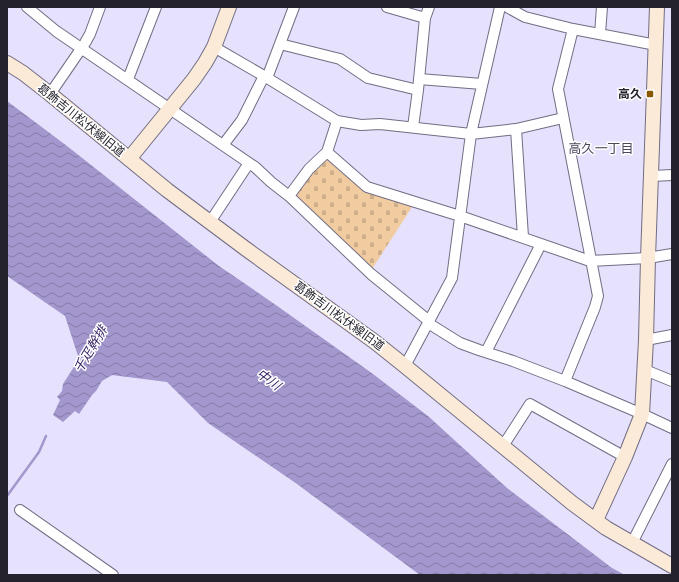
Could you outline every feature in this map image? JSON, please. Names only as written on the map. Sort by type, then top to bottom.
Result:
[{"type":"street","points":[[27,7],[56,31],[250,163],[289,196],[371,274],[429,322],[460,342],[565,381],[672,428]]},
{"type":"street","points":[[50,94],[90,34],[100,7]]},
{"type":"street","points":[[128,79],[156,7]]},
{"type":"street","points":[[128,159],[206,63],[214,47],[229,7]]},
{"type":"street","points":[[223,144],[242,120],[266,77],[294,7]]},
{"type":"street","points":[[387,7],[425,18]]},
{"type":"street","points":[[413,128],[425,18],[429,7]]},
{"type":"street","points":[[405,366],[452,278],[471,134],[500,7]]},
{"type":"street","points":[[507,7],[525,17],[573,29],[656,45]]},
{"type":"street","points":[[600,34],[602,7]]},
{"type":"street","points":[[596,520],[625,457],[642,414],[645,370],[657,7]]},
{"type":"street","points":[[565,381],[598,296],[558,90],[573,29]]},
{"type":"street","points":[[280,44],[340,59],[368,78],[418,90]]},
{"type":"street","points":[[214,47],[337,120],[361,125],[380,124],[471,134],[516,129],[563,118]]},
{"type":"street","name":"葛飾吉川松伏線旧道","points":[[7,63],[23,73],[50,94],[167,190],[375,342],[606,528],[672,566]]},
{"type":"street","points":[[419,79],[482,84]]},
{"type":"street","points":[[289,196],[309,169],[327,152],[337,120]]},
{"type":"street","points":[[516,129],[524,237]]},
{"type":"street","points":[[327,152],[368,187],[524,237],[590,261],[648,258],[672,254]]},
{"type":"street","points":[[210,222],[250,163]]},
{"type":"street","points":[[652,176],[672,175]]},
{"type":"street","points":[[486,352],[541,244]]},
{"type":"street","points":[[646,340],[672,335]]},
{"type":"street","points":[[645,370],[672,382]]},
{"type":"street","points":[[503,446],[530,404],[625,457]]},
{"type":"street","points":[[632,543],[669,478],[672,464]]},
{"type":"street","points":[[20,510],[113,575]]},
{"type":"green space","points":[[327,160],[365,191],[412,207],[372,269],[294,196],[312,172]]},
{"type":"water","name":"中川","points":[[7,101],[67,146],[219,266],[373,374],[428,416],[507,488],[612,568],[625,575],[420,575],[297,484],[208,423],[167,382],[112,375],[102,381],[79,414],[75,411],[63,422],[53,415],[60,400],[57,397],[62,391],[63,384],[79,359],[65,316],[7,276]]},
{"type":"waterway","name":"千疋幹排","points":[[7,496],[39,452],[46,436]]},
{"type":"place","name":"高久","points":[[650,94]]},
{"type":"district","name":"高久一丁目","points":[[601,148]]}]
